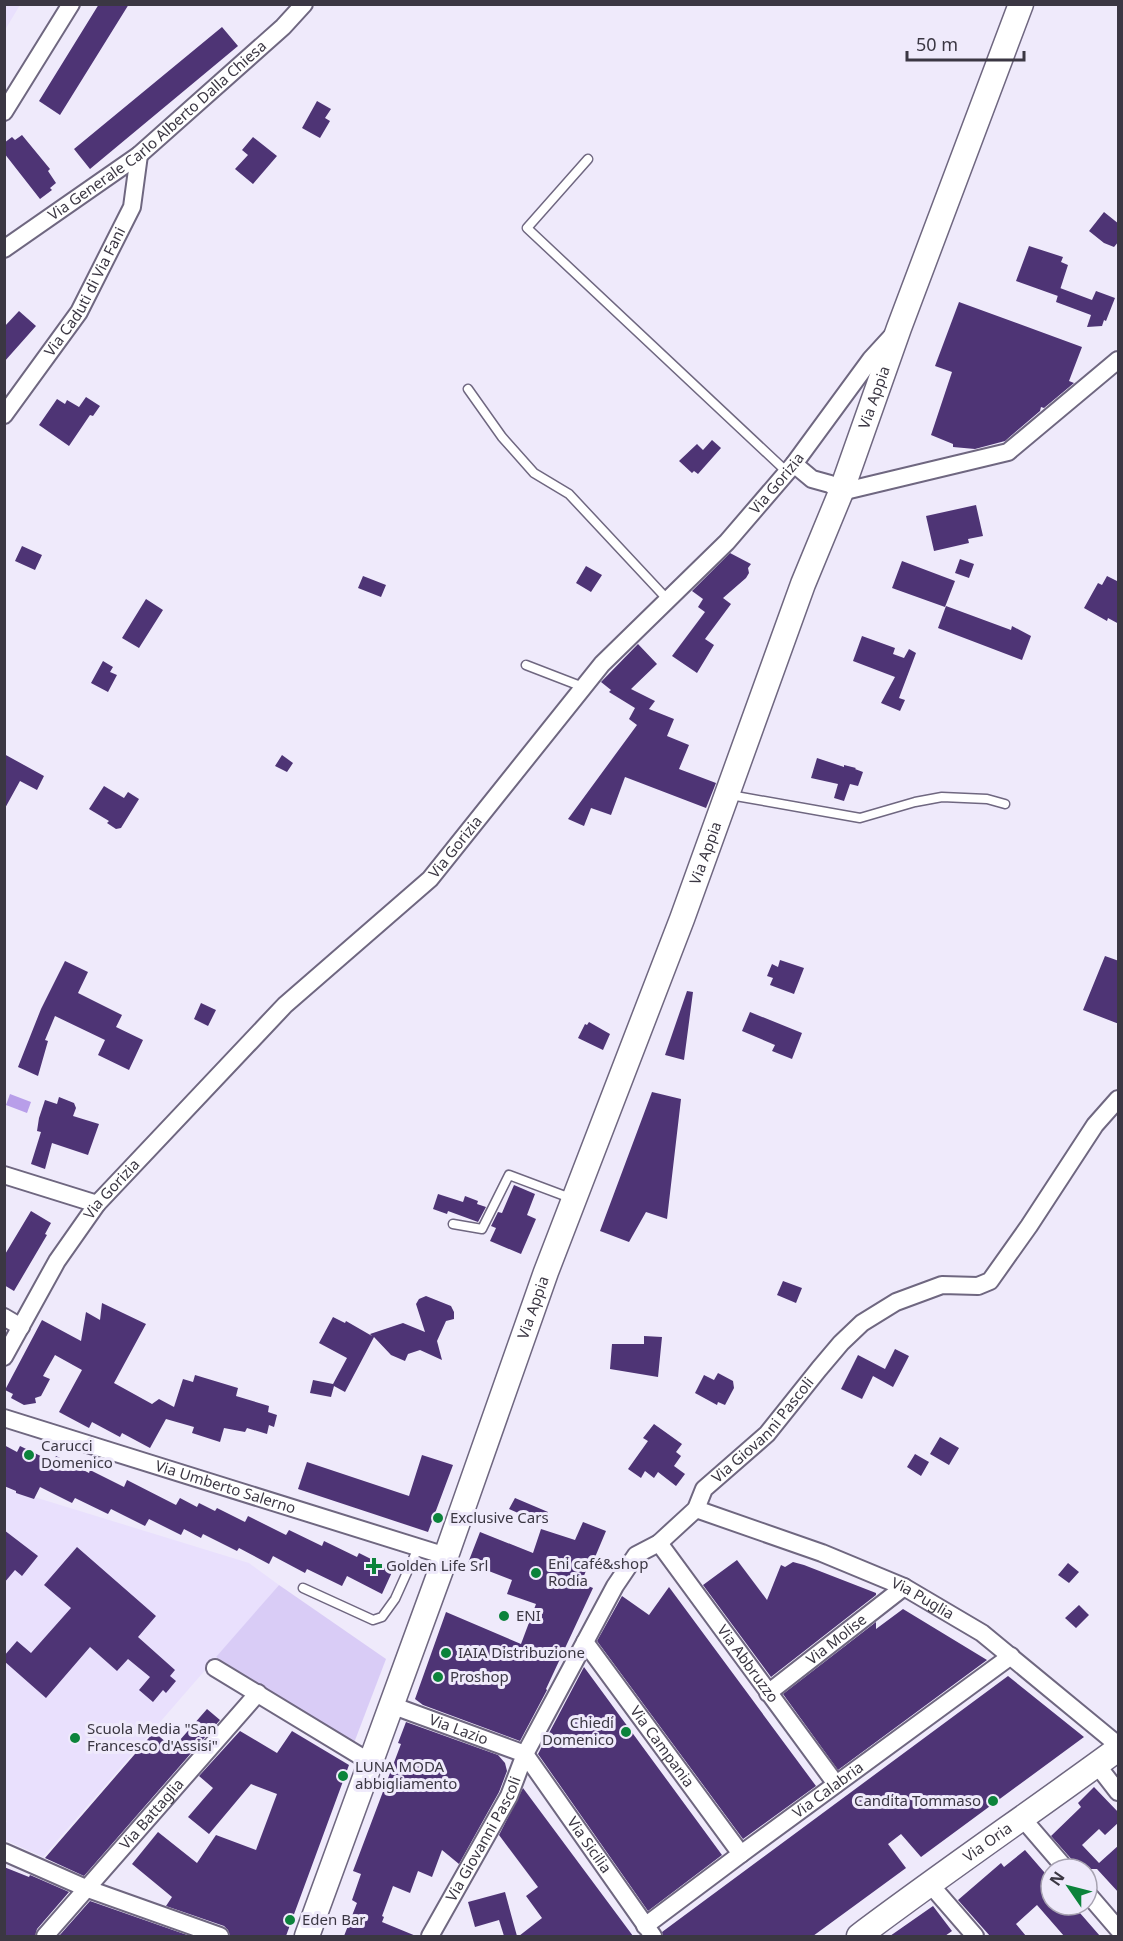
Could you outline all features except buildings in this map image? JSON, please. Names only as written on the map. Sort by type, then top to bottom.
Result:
[{"type":"main road","name":"Via Appia","points":[[307,1936],[446,1556],[546,1272],[678,929],[803,584],[841,492],[899,328],[1021,4]]},
{"type":"main road","name":"Via Oria","points":[[859,1936],[1119,1747]]},
{"type":"street","points":[[5,110],[71,4]]},
{"type":"street","name":"Via Generale Carlo Alberto Dalla Chiesa","points":[[4,249],[139,155],[283,27],[304,4]]},
{"type":"street","name":"Via Caduti di Via Fani","points":[[4,415],[79,312],[132,207],[139,155]]},
{"type":"street","name":"Via Gorizia","points":[[4,1357],[57,1261],[97,1204],[285,1005],[430,879],[602,664],[727,542],[790,468],[871,359],[899,328]]},
{"type":"street","points":[[790,468],[812,479],[830,484],[841,492],[1008,452],[1119,360]]},
{"type":"street","name":"Via Giovanni Pascoli","points":[[430,1936],[509,1796],[525,1754],[615,1586],[636,1555],[659,1543],[696,1509],[704,1489],[767,1434],[826,1360],[862,1323],[896,1302],[942,1285],[978,1286],[990,1281],[1095,1125],[1119,1099]]},
{"type":"street","points":[[4,1175],[97,1204]]},
{"type":"street","points":[[4,1317],[21,1327]]},
{"type":"street","name":"Via Umberto Salerno","points":[[4,1418],[446,1556]]},
{"type":"street","name":"Via Puglia","points":[[696,1509],[822,1553],[904,1587],[982,1633],[1119,1747]]},
{"type":"street","name":"Via Abbruzzo","points":[[659,1543],[836,1784]]},
{"type":"street","name":"Via Molise","points":[[768,1693],[904,1587]]},
{"type":"street","name":"Via Campania","points":[[585,1642],[741,1854]]},
{"type":"street","name":"Via Calabria","points":[[649,1931],[741,1854],[1011,1656]]},
{"type":"street","points":[[215,1668],[370,1762]]},
{"type":"street","name":"Via Battaglia","points":[[45,1936],[258,1692]]},
{"type":"street","name":"Via Lazio","points":[[391,1705],[525,1754]]},
{"type":"street","name":"Via Sicilia","points":[[525,1754],[649,1931]]},
{"type":"street","points":[[1097,1765],[1119,1792]]},
{"type":"street","points":[[1023,1819],[1056,1857]]},
{"type":"street","points":[[4,1852],[88,1889],[220,1936]]},
{"type":"street","points":[[930,1883],[975,1936]]},
{"type":"street","points":[[1099,1906],[1119,1929]]},
{"type":"lane","points":[[588,159],[527,228],[790,468]]},
{"type":"lane","points":[[468,389],[502,437],[534,473],[569,494],[668,600]]},
{"type":"lane","points":[[525,665],[584,687]]},
{"type":"lane","points":[[727,794],[860,818],[915,802],[942,797],[987,799],[1005,804]]},
{"type":"lane","points":[[453,1224],[482,1229],[509,1175],[574,1199]]},
{"type":"lane","points":[[303,1588],[373,1620],[382,1617],[395,1599],[418,1548]]},
{"type":"shaded area","points":[[4,5],[20,5],[5,30]]},
{"type":"shaded area","points":[[10,1094],[31,1102],[27,1113],[6,1105]]},
{"type":"shaded area","name":"Scuola Media \"San Francesco d'Assisi\"","points":[[5,1488],[249,1563],[279,1585],[43,1857],[5,1840],[7,1821],[4,1819]]},
{"type":"shaded area","points":[[279,1585],[386,1659],[354,1743],[216,1657]]},
{"type":"place","name":"Carucci Domenico","points":[[29,1455]]},
{"type":"place","name":"Exclusive Cars","points":[[438,1518]]},
{"type":"place","name":"Golden Life Srl","points":[[374,1566]]},
{"type":"place","name":"Eni café&shop Rodia","points":[[536,1573]]},
{"type":"place","name":"ENI","points":[[504,1616]]},
{"type":"place","name":"IAIA Distribuzione","points":[[446,1653]]},
{"type":"place","name":"Proshop","points":[[438,1677]]},
{"type":"place","name":"Chiedi Domenico","points":[[626,1732]]},
{"type":"place","name":"Scuola Media \"San Francesco d'Assisi\"","points":[[75,1738]]},
{"type":"place","name":"LUNA MODA abbigliamento","points":[[343,1776]]},
{"type":"place","name":"Candita Tommaso","points":[[993,1801]]},
{"type":"place","name":"Eden Bar","points":[[290,1920]]}]
